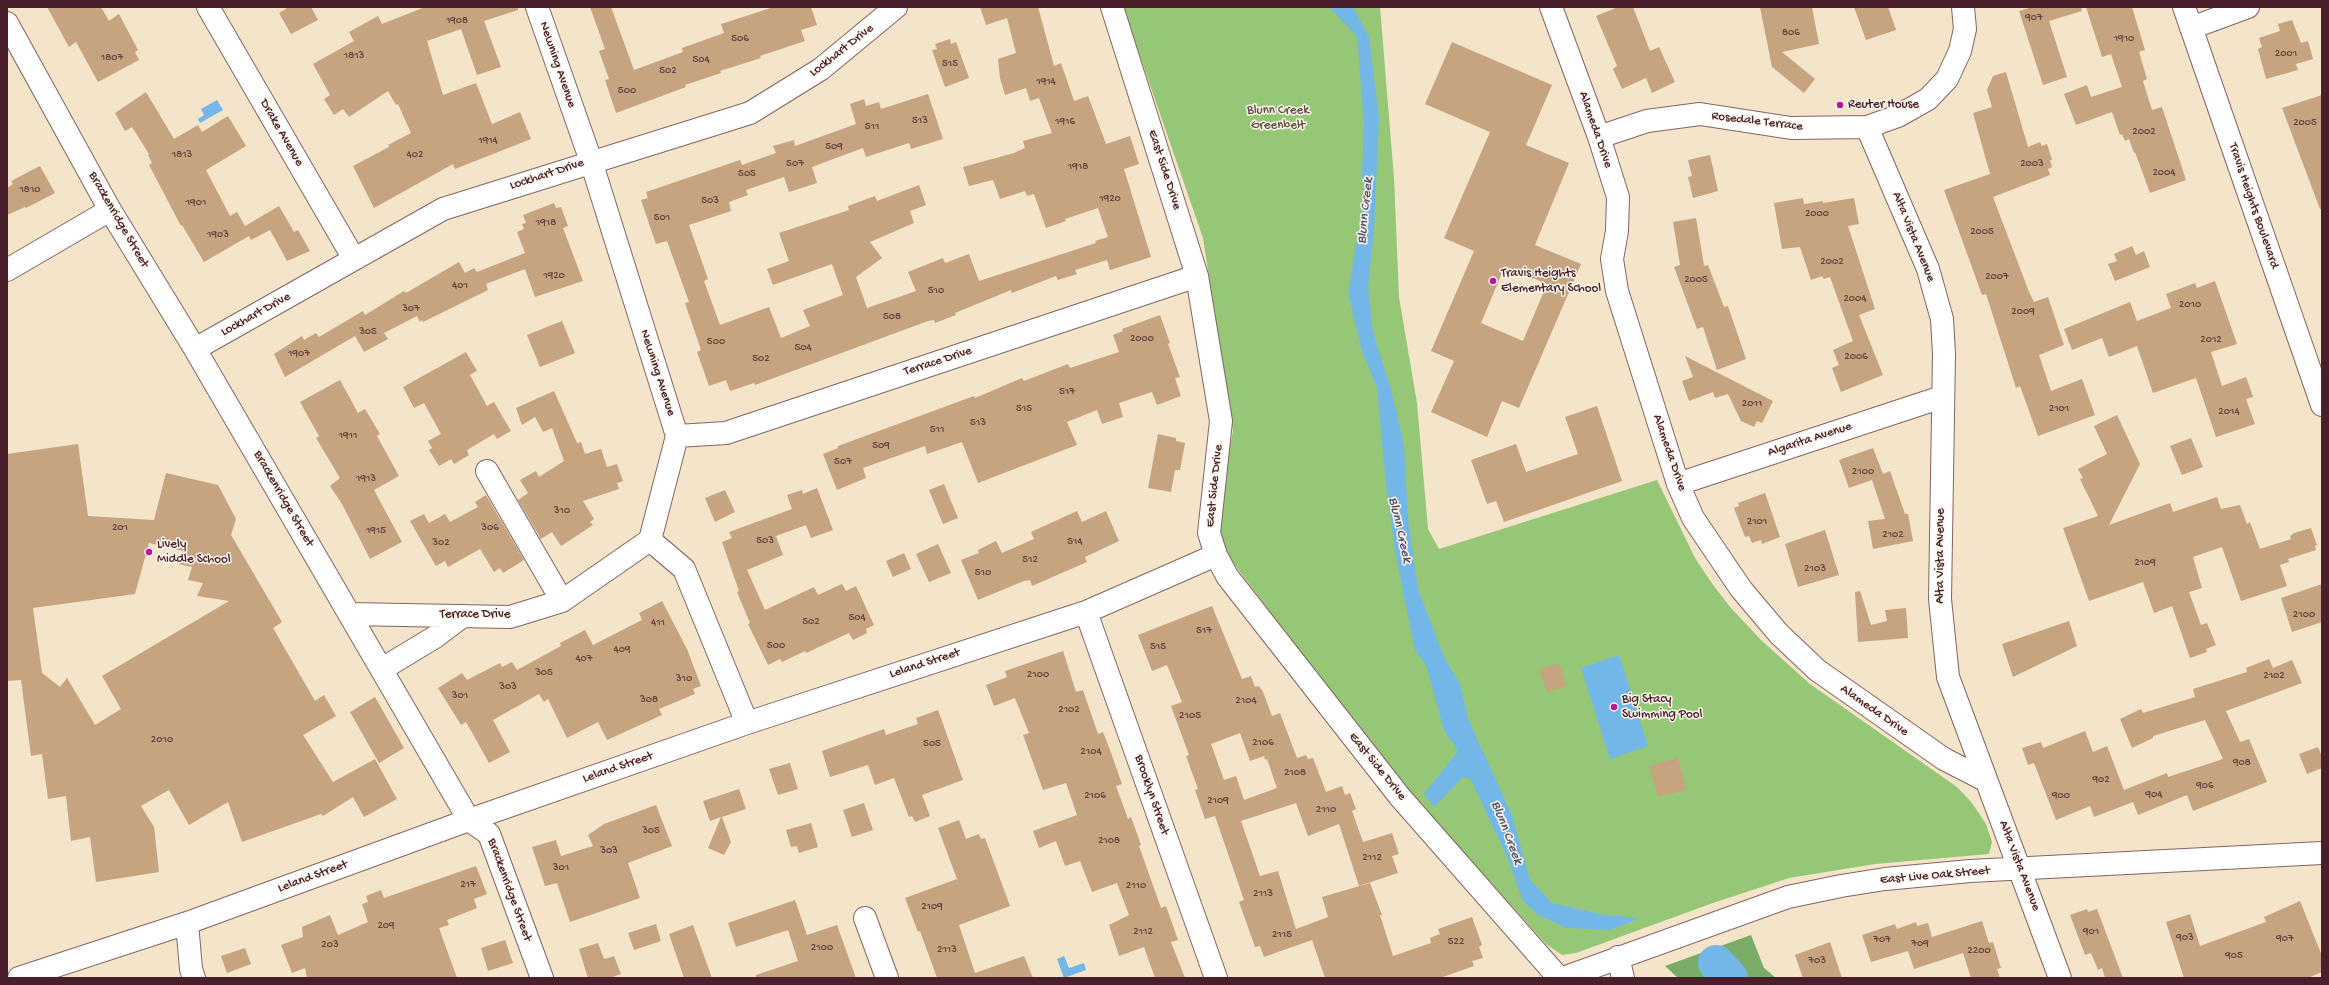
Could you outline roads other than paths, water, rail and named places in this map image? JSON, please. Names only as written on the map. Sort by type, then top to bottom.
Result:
[{"type":"street","name":"Drake Avenue","points":[[208,7],[354,260]]},
{"type":"street","name":"Newning Avenue","points":[[537,7],[591,161],[677,436]]},
{"type":"street","name":"Lockhart Drive","points":[[196,349],[443,209],[591,161],[750,113],[821,69],[896,7]]},
{"type":"street","name":"East Side Drive","points":[[1112,7],[1197,276],[1221,421],[1209,532],[1216,555],[1227,576],[1400,797],[1559,978]]},
{"type":"street","name":"Alameda Drive","points":[[1551,7],[1599,136],[1618,197],[1617,231],[1612,259],[1617,291],[1678,484],[1693,518],[1741,589],[1779,634],[1817,670],[1944,759],[1984,780]]},
{"type":"street","name":"Rosedale Terrace","points":[[1599,136],[1647,121],[1700,114],[1791,128],[1867,127],[1898,116],[1928,99],[1947,79],[1962,43],[1965,29],[1963,7]]},
{"type":"street","name":"Travis Heights Boulevard","points":[[2184,7],[2322,405]]},
{"type":"street","points":[[2191,28],[2248,7]]},
{"type":"street","name":"Brackenridge Street","points":[[7,23],[110,210],[196,349],[468,820],[489,834],[542,978]]},
{"type":"street","name":"Alta Vista Avenue","points":[[1867,127],[1928,269],[1942,320],[1940,599],[1948,677],[1984,780],[2020,868],[2060,978]]},
{"type":"street","points":[[7,270],[110,210]]},
{"type":"street","name":"Terrace Drive","points":[[677,436],[726,433],[1197,276]]},
{"type":"street","name":"Algarita Avenue","points":[[1678,484],[1942,397]]},
{"type":"street","points":[[677,436],[650,540],[684,569],[747,723]]},
{"type":"street","points":[[487,471],[562,601]]},
{"type":"street","name":"Terrace Drive","points":[[350,614],[510,617],[562,601],[650,540]]},
{"type":"street","name":"Leland Street","points":[[19,978],[187,923],[468,820],[747,723],[1086,612],[1216,555]]},
{"type":"street","name":"Brooklyn Street","points":[[1086,612],[1216,978]]},
{"type":"street","points":[[382,669],[435,637],[462,616]]},
{"type":"street","name":"East Live Oak Street","points":[[1563,978],[1788,897],[1885,879],[2020,868],[2322,852]]},
{"type":"street","points":[[865,918],[887,978]]},
{"type":"street","points":[[187,923],[191,969],[194,978]]},
{"type":"street","points":[[1618,957],[1623,978]]},
{"type":"water","points":[[1329,7],[1353,7],[1369,37],[1379,118],[1374,231],[1368,286],[1373,332],[1392,393],[1404,446],[1408,519],[1418,589],[1444,657],[1460,684],[1468,719],[1512,815],[1530,880],[1552,903],[1604,915],[1639,918],[1611,930],[1567,928],[1538,915],[1523,901],[1508,859],[1471,780],[1463,777],[1434,807],[1424,794],[1458,751],[1444,730],[1426,665],[1415,650],[1395,551],[1386,485],[1377,387],[1362,352],[1348,293],[1364,198],[1362,173],[1364,123],[1357,36]]},
{"type":"water","points":[[217,100],[223,110],[200,123],[198,119],[204,115],[201,109]]},
{"type":"water","name":"Big Stacy Swimming Pool","points":[[1619,655],[1648,746],[1610,759],[1581,668]]},
{"type":"water","points":[[1064,956],[1069,968],[1084,963],[1086,970],[1064,978],[1057,959]]},
{"type":"waterway","name":"Blunn Creek","points":[[1716,963],[1730,978]]},
{"type":"place","name":"Reuter House","points":[[1840,105]]},
{"type":"place","name":"Travis Heights Elementary School","points":[[1493,281]]},
{"type":"place","name":"Lively Middle School","points":[[149,552]]},
{"type":"place","name":"Big Stacy Swimming Pool","points":[[1614,707]]},
{"type":"park label","name":"Blunn Creek Greenbelt","points":[[1278,118]]}]
